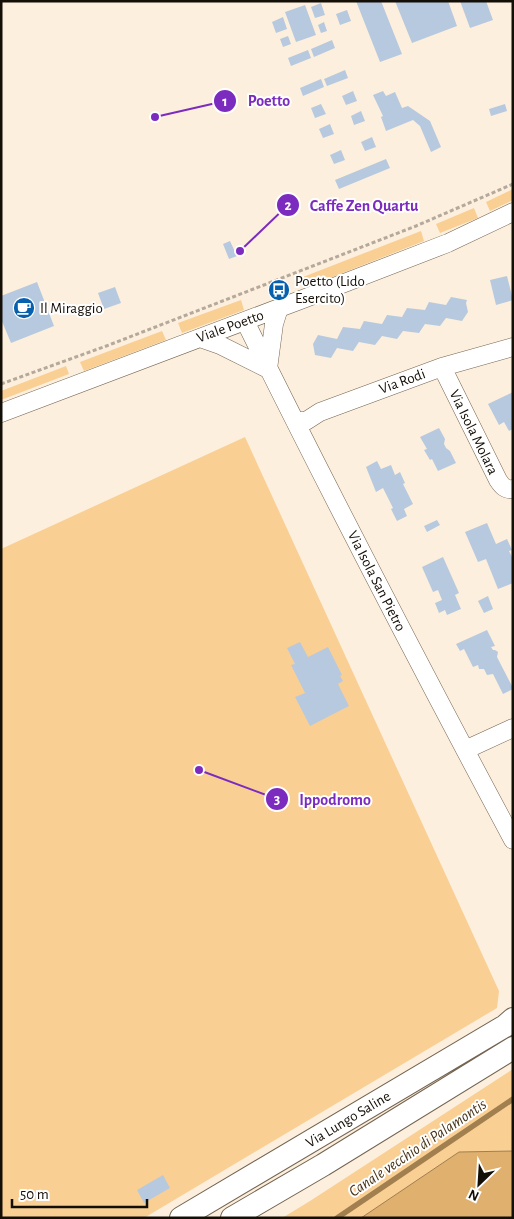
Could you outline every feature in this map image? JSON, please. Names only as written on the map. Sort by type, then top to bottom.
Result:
[{"type":"main road","name":"Via Lungo Saline","points":[[181,1218],[497,1031],[513,1019]]},
{"type":"main road","name":"Via Lungo Saline","points":[[232,1218],[324,1165],[513,1048]]},
{"type":"street","name":"Viale Poetto","points":[[1,413],[448,243],[513,212]]},
{"type":"street","points":[[200,338],[220,345],[268,369],[274,324],[279,308]]},
{"type":"street","name":"Via Isola San Pietro","points":[[245,321],[268,369],[513,840]]},
{"type":"street","name":"Via Rodi","points":[[295,421],[306,420],[320,412],[442,367],[513,347]]},
{"type":"street","name":"Via Isola Molara","points":[[442,367],[502,487],[509,490],[513,489]]},
{"type":"street","points":[[465,750],[513,728]]},
{"type":"path","points":[[1,384],[109,345],[407,230],[513,184]]},
{"type":"shaded area","points":[[513,189],[513,200],[490,211],[486,202]]},
{"type":"shaded area","points":[[474,208],[478,218],[440,233],[436,224]]},
{"type":"shaded area","points":[[421,231],[424,241],[307,287],[303,277]]},
{"type":"shaded area","points":[[241,300],[244,310],[182,333],[178,323]]},
{"type":"shaded area","points":[[162,331],[166,340],[84,371],[80,362]]},
{"type":"shaded area","points":[[66,366],[69,374],[1,400],[1,391]]},
{"type":"shaded area","points":[[245,437],[499,991],[497,1008],[144,1218],[1,1218],[1,549]]},
{"type":"shaded area","points":[[513,1069],[513,1218],[282,1218],[310,1201]]},
{"type":"shaded area","points":[[513,1151],[513,1218],[361,1218],[459,1152]]},
{"type":"building","points":[[356,1],[381,1],[402,54],[380,62]]},
{"type":"building","points":[[395,1],[448,1],[457,26],[412,43]]},
{"type":"building","points":[[460,1],[486,1],[493,20],[470,28]]},
{"type":"building","points":[[321,3],[325,15],[315,18],[311,7]]},
{"type":"building","points":[[305,5],[316,35],[296,42],[285,12]]},
{"type":"building","points":[[347,10],[351,21],[340,25],[336,14]]},
{"type":"building","points":[[283,17],[287,29],[276,33],[272,22]]},
{"type":"building","points":[[324,22],[327,31],[321,33],[318,25]]},
{"type":"building","points":[[288,36],[291,44],[283,47],[280,39]]},
{"type":"building","points":[[332,40],[335,48],[314,57],[311,49]]},
{"type":"building","points":[[308,50],[311,58],[291,66],[288,58]]},
{"type":"building","points":[[345,70],[348,78],[327,86],[324,79]]},
{"type":"building","points":[[321,79],[324,87],[303,96],[300,88]]},
{"type":"building","points":[[353,91],[357,101],[346,105],[342,96]]},
{"type":"building","points":[[383,91],[386,96],[395,92],[402,108],[408,106],[430,121],[441,147],[431,152],[420,126],[413,120],[386,131],[381,117],[383,116],[373,95]]},
{"type":"building","points":[[321,104],[326,114],[315,118],[311,108]]},
{"type":"building","points":[[505,104],[507,111],[491,116],[489,109]]},
{"type":"building","points":[[361,111],[365,121],[354,125],[351,116]]},
{"type":"building","points":[[330,124],[334,134],[323,138],[319,129]]},
{"type":"building","points":[[372,137],[376,147],[365,151],[361,142]]},
{"type":"building","points":[[341,150],[345,160],[334,164],[330,155]]},
{"type":"building","points":[[386,159],[390,168],[339,189],[335,180]]},
{"type":"building","points":[[230,241],[237,256],[229,259],[223,244]]},
{"type":"building","points":[[507,276],[513,300],[496,305],[490,280]]},
{"type":"building","name":"Il Miraggio","points":[[37,282],[54,326],[11,343],[1,319],[1,296]]},
{"type":"building","points":[[115,287],[121,303],[104,309],[98,293]]},
{"type":"building","points":[[451,297],[467,300],[468,312],[462,321],[446,318],[440,326],[425,324],[419,333],[403,331],[397,339],[382,336],[375,345],[359,342],[353,351],[337,348],[331,358],[315,355],[313,344],[318,335],[337,339],[343,327],[360,329],[364,321],[382,324],[387,315],[402,317],[407,308],[425,310],[429,302],[446,305]]},
{"type":"building","points":[[513,392],[513,429],[509,431],[504,422],[499,425],[488,404]]},
{"type":"building","points":[[439,428],[445,439],[444,444],[456,463],[438,471],[432,459],[430,460],[424,450],[427,449],[420,437]]},
{"type":"building","points":[[377,461],[381,469],[391,465],[395,475],[400,472],[405,483],[403,484],[413,504],[404,509],[407,516],[397,521],[383,488],[376,492],[366,467]]},
{"type":"building","points":[[437,520],[440,525],[427,532],[424,526]]},
{"type":"building","points":[[487,523],[496,544],[507,539],[512,550],[509,551],[513,559],[513,583],[498,589],[486,559],[478,562],[465,532]]},
{"type":"building","points":[[443,557],[459,593],[455,595],[461,609],[447,615],[445,610],[439,613],[435,603],[442,600],[438,590],[433,592],[422,567]]},
{"type":"building","points":[[488,596],[493,609],[484,613],[478,601]]},
{"type":"building","points":[[487,630],[495,646],[491,647],[498,652],[497,657],[513,688],[503,694],[493,674],[487,675],[484,669],[479,669],[478,665],[473,667],[464,649],[460,651],[456,644]]},
{"type":"building","points":[[300,642],[308,657],[328,647],[342,675],[340,676],[343,681],[338,684],[349,706],[310,726],[295,697],[305,693],[291,665],[295,664],[287,648]]},
{"type":"building","points":[[163,1175],[170,1188],[144,1203],[137,1190]]},
{"type":"waterway","name":"Canale vecchio di Palamontis","points":[[337,1218],[513,1099]]},
{"type":"place","name":"Poetto","points":[[155,117]]},
{"type":"place","name":"Caffe Zen Quartu","points":[[240,251]]},
{"type":"place","name":"Poetto (Lido Esercito)","points":[[279,290]]},
{"type":"place","name":"Il Miraggio","points":[[24,308]]},
{"type":"place","name":"Ippodromo","points":[[199,770]]}]
